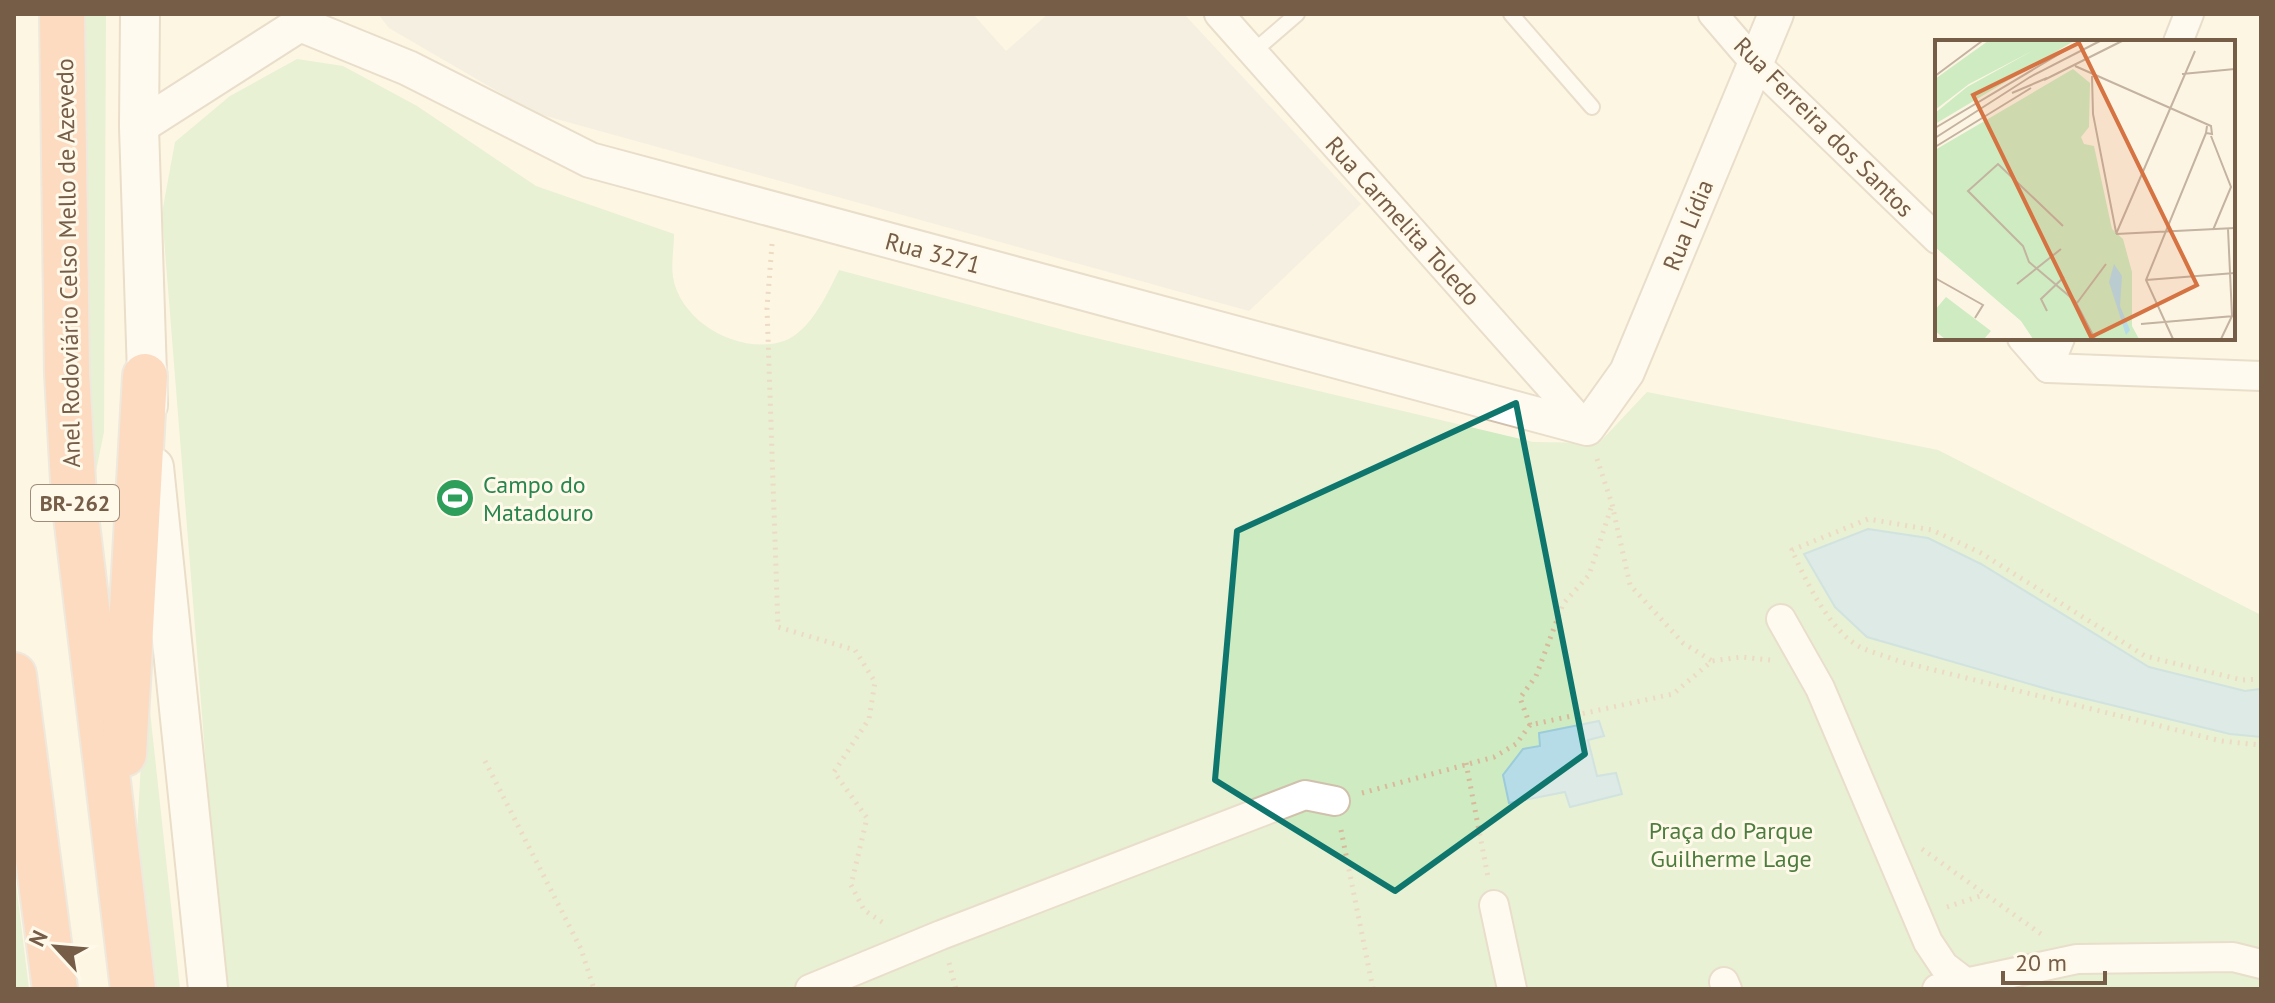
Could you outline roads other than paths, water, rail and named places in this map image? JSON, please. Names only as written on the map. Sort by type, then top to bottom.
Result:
[{"type":"highway","name":"Anel Rodoviário Celso Mello de Azevedo","points":[[62,14],[67,373],[74,499],[117,880],[133,989]]},
{"type":"highway","points":[[117,880],[145,376]]},
{"type":"highway","points":[[14,675],[55,989]]},
{"type":"main road","points":[[140,14],[139,127],[145,376],[208,989]]},
{"type":"street","name":"Rua Carmelita Toledo","points":[[1219,14],[1587,428]]},
{"type":"street","name":"Rua Ferreira dos Santos","points":[[1713,14],[1755,63],[1935,237]]},
{"type":"street","name":"Rua Lídia","points":[[1587,428],[1627,372],[1776,14]]},
{"type":"street","points":[[2179,40],[2189,14]]},
{"type":"street","points":[[139,127],[306,19]]},
{"type":"street","name":"Rua 3271","points":[[306,19],[590,160],[1587,428]]},
{"type":"street","points":[[2024,340],[2048,368],[2261,376]]},
{"type":"street","points":[[2048,368],[2059,340]]},
{"type":"street","points":[[1781,619],[1820,688],[1916,917],[1944,966],[1965,982]]},
{"type":"street","points":[[810,989],[941,935],[1305,795],[1335,801]]},
{"type":"street","points":[[1494,905],[1512,989]]},
{"type":"street","points":[[1937,989],[2077,959],[2233,957],[2261,964]]},
{"type":"lane","points":[[1253,52],[1297,14]]},
{"type":"lane","points":[[1511,14],[1592,107]]},
{"type":"water","points":[[1868,529],[1928,538],[1981,564],[2149,667],[2245,691],[2261,689],[2261,737],[2230,734],[2054,691],[1867,637],[1835,607],[1804,554]]},
{"type":"water","points":[[1599,721],[1604,736],[1588,740],[1597,776],[1616,773],[1622,794],[1570,807],[1565,792],[1509,803],[1503,775],[1523,749],[1540,746],[1539,733]]},
{"type":"place","name":"Campo do Matadouro","points":[[455,498]]},
{"type":"park label","name":"Praça do Parque Guilherme Lage","points":[[1731,844]]}]
